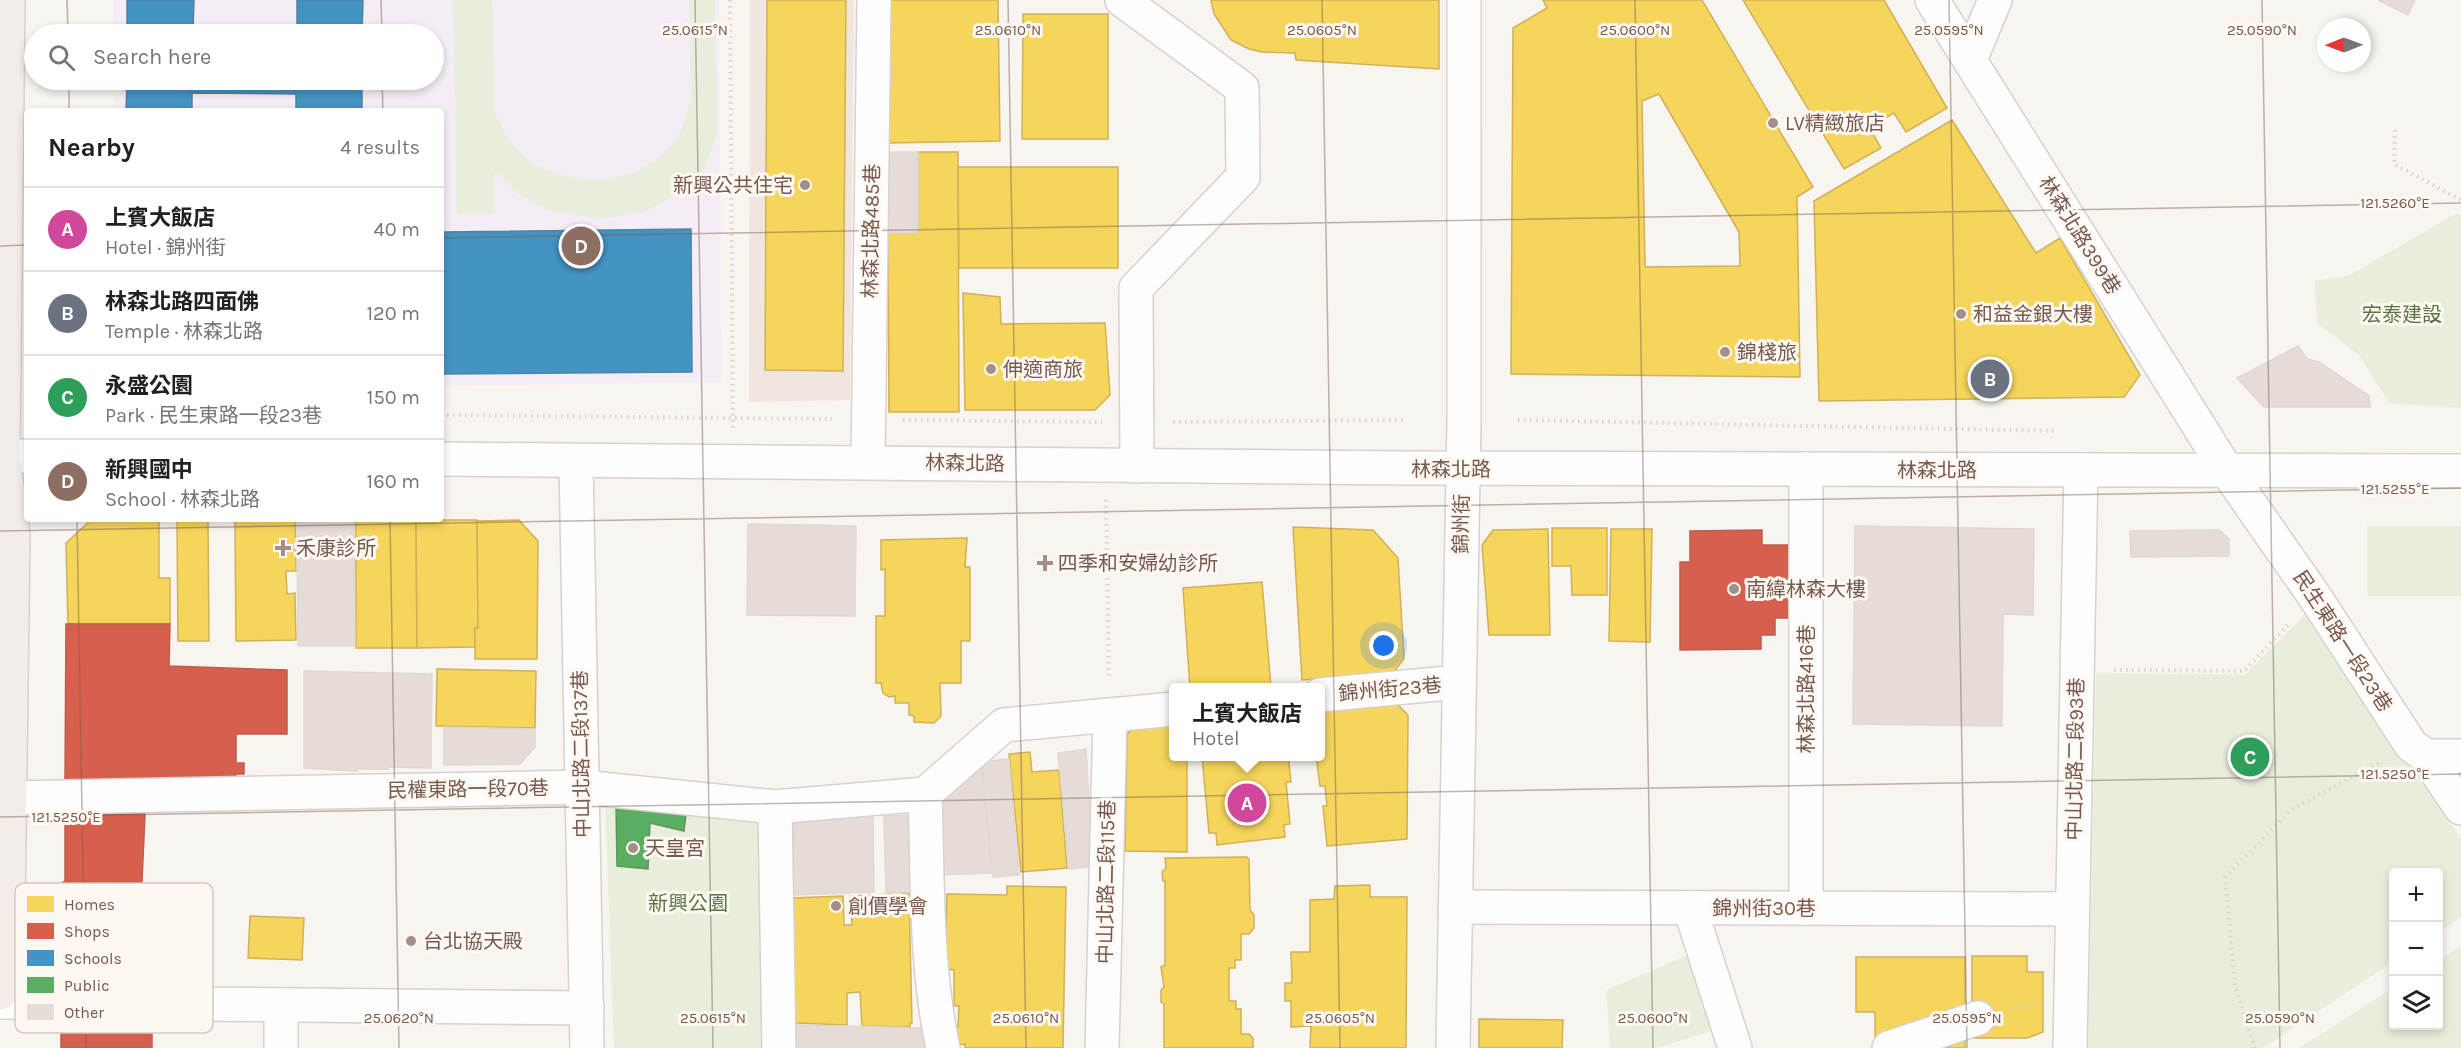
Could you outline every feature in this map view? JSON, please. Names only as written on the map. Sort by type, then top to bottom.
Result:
[{"type":"main road","points":[[0,993],[8,914],[13,534],[8,458],[8,0]]},
{"type":"street","name":"林森北路485巷","points":[[867,462],[874,0]]},
{"type":"street","name":"錦州街","points":[[1453,1048],[1463,469],[1464,0]]},
{"type":"street","name":"林森北路399巷","points":[[1932,0],[2227,471]]},
{"type":"street","points":[[1970,60],[1995,0]]},
{"type":"street","points":[[1133,3],[1242,88],[1243,177],[1136,288],[1137,466]]},
{"type":"street","name":"林森北路","points":[[444,459],[1463,469],[2461,471]]},
{"type":"street","name":"中山北路二段137巷","points":[[576,461],[587,1048]]},
{"type":"street","name":"林森北路416巷","points":[[1806,469],[1806,908]]},
{"type":"street","name":"中山北路二段93巷","points":[[2070,1048],[2081,470]]},
{"type":"street","name":"民生東路一段23巷","points":[[2227,471],[2461,808]]},
{"type":"street","name":"錦州街23巷","points":[[1325,695],[1459,682]]},
{"type":"street","points":[[943,1048],[938,1027],[929,939],[925,794],[1004,725],[1169,709]]},
{"type":"street","name":"中山北路二段115巷","points":[[1102,1048],[1110,715]]},
{"type":"street","points":[[2419,750],[2461,756]]},
{"type":"street","name":"民權東路一段70巷","points":[[9,798],[582,787],[775,807],[925,794]]},
{"type":"street","points":[[775,807],[779,1048]]},
{"type":"street","name":"錦州街30巷","points":[[1455,907],[2072,909]]},
{"type":"street","points":[[1690,908],[1735,1048]]},
{"type":"street","points":[[0,1002],[15,1002]]},
{"type":"street","points":[[213,1004],[587,1008]]},
{"type":"street","points":[[281,1005],[281,1048]]},
{"type":"street","points":[[1889,1048],[1978,1018]]},
{"type":"path","points":[[730,0],[733,417],[731,461]]},
{"type":"path","points":[[2395,130],[2394,164],[2461,200]]},
{"type":"path","points":[[444,415],[1137,422],[1406,420]]},
{"type":"path","points":[[1518,420],[2061,431]]},
{"type":"path","points":[[1105,465],[1110,715]]},
{"type":"path","points":[[2077,670],[2244,671],[2315,597]]},
{"type":"path","points":[[2255,1048],[2235,984],[2225,877],[2291,810],[2419,750]]},
{"type":"path","points":[[1978,1018],[2071,993]]},
{"type":"shaded area","points":[[113,0],[719,0],[722,382],[444,386],[444,108],[114,108],[114,90],[444,90],[444,24],[114,24]]},
{"type":"shaded area","name":"新興公共住宅","points":[[750,0],[854,0],[850,400],[749,402]]},
{"type":"green space","points":[[453,0],[492,0],[495,112],[509,140],[533,164],[560,175],[602,181],[637,172],[661,156],[681,132],[691,99],[689,0],[715,0],[717,135],[703,171],[677,194],[644,212],[599,219],[546,210],[515,192],[494,171],[494,214],[457,214]]},
{"type":"green space","name":"宏泰建設","points":[[2457,213],[2461,216],[2461,408],[2389,403],[2360,356],[2317,323],[2315,281],[2348,276]]},
{"type":"green space","points":[[2367,526],[2461,526],[2461,596],[2367,596]]},
{"type":"green space","points":[[2307,612],[2461,839],[2461,917],[2443,929],[2443,868],[2389,868],[2389,965],[2263,1048],[2088,1048],[2096,673],[2245,675]]},
{"type":"green space","name":"新興公園","points":[[605,801],[765,815],[770,1048],[614,1048]]},
{"type":"green space","points":[[2461,946],[2461,1048],[2299,1048],[2389,991],[2389,1030],[2443,1030],[2443,957]]},
{"type":"green space","points":[[1693,953],[1718,1029],[1657,1048],[1610,1048],[1606,990]]},
{"type":"building: Homes","name":"新興公共住宅","points":[[767,0],[846,0],[843,371],[765,370]]},
{"type":"building: Homes","points":[[886,0],[998,0],[1000,141],[888,143]]},
{"type":"building: Homes","points":[[1211,0],[1439,0],[1439,69],[1296,60],[1295,53],[1262,52],[1249,49],[1231,40],[1214,14]]},
{"type":"building: Homes","points":[[1543,0],[1702,0],[1813,187],[1797,197],[1800,377],[1511,374],[1513,28],[1547,8]],"holes":[[[1659,94],[1739,232],[1740,266],[1645,267],[1642,101]]]},
{"type":"building: Homes","points":[[1743,0],[1884,0],[1947,108],[1906,132],[1894,113],[1869,127],[1881,148],[1844,169]]},
{"type":"building: Homes","points":[[1023,14],[1108,14],[1108,139],[1022,139]]},
{"type":"building: Homes","name":"和益金銀大樓","points":[[1952,120],[2036,253],[2060,238],[2140,375],[2124,397],[1819,401],[1814,201]]},
{"type":"building: Homes","points":[[918,152],[958,152],[959,412],[889,412],[888,233],[918,233]]},
{"type":"building: Homes","points":[[958,167],[1118,167],[1118,268],[959,268]]},
{"type":"building: Homes","points":[[963,293],[1000,297],[1001,324],[1105,323],[1110,395],[1095,410],[965,410]]},
{"type":"building: Homes","points":[[477,520],[478,628],[475,628],[475,647],[417,648],[416,522]]},
{"type":"building: Homes","points":[[519,520],[538,541],[537,659],[475,659],[475,628],[478,628],[477,521]]},
{"type":"building: Homes","points":[[89,522],[159,522],[159,578],[170,578],[170,624],[68,624],[66,543]]},
{"type":"building: Homes","points":[[177,522],[208,522],[209,641],[178,641]]},
{"type":"building: Homes","points":[[235,522],[295,522],[296,571],[286,571],[287,594],[295,593],[296,640],[236,641]]},
{"type":"building: Homes","points":[[356,522],[416,522],[417,648],[356,648]]},
{"type":"building: Homes","points":[[1293,527],[1373,530],[1398,558],[1404,659],[1391,675],[1302,680]]},
{"type":"building: Homes","points":[[1552,528],[1607,528],[1607,595],[1572,595],[1571,566],[1552,566]]},
{"type":"building: Homes","points":[[1548,529],[1550,635],[1489,635],[1482,545],[1493,530]]},
{"type":"building: Homes","points":[[1611,529],[1652,529],[1650,642],[1609,641]]},
{"type":"building: Homes","points":[[967,538],[965,567],[970,567],[970,641],[961,641],[961,683],[940,683],[941,716],[934,723],[914,722],[914,716],[909,715],[909,703],[895,703],[895,696],[889,697],[883,693],[881,683],[876,683],[876,616],[885,616],[885,569],[881,570],[881,540]]},
{"type":"building: Homes","points":[[1262,582],[1271,683],[1190,683],[1183,588]]},
{"type":"building: Homes","points":[[437,669],[536,671],[535,728],[436,726]]},
{"type":"building: Homes","points":[[1397,704],[1408,715],[1407,839],[1327,846],[1323,806],[1327,806],[1325,786],[1320,786],[1317,761],[1325,761],[1325,711]]},
{"type":"building: Homes","points":[[1169,723],[1169,761],[1187,761],[1187,852],[1125,851],[1127,735],[1135,725]]},
{"type":"building: Homes","points":[[1030,752],[1032,772],[1059,770],[1067,868],[1021,872],[1009,754]]},
{"type":"building: Homes","points":[[1202,761],[1289,761],[1291,782],[1286,782],[1290,824],[1284,825],[1285,837],[1217,845],[1216,833],[1209,833]]},
{"type":"building: Homes","points":[[1247,857],[1249,859],[1250,910],[1254,915],[1254,928],[1249,934],[1241,934],[1241,960],[1235,960],[1235,968],[1229,968],[1229,1001],[1236,1001],[1236,1009],[1241,1009],[1241,1034],[1249,1034],[1253,1038],[1253,1048],[1164,1048],[1164,1004],[1161,1002],[1161,990],[1164,987],[1161,967],[1165,965],[1165,881],[1163,881],[1162,872],[1166,868],[1165,858]]},
{"type":"building: Homes","points":[[1370,885],[1370,897],[1407,897],[1406,1048],[1310,1048],[1311,1026],[1291,1027],[1291,1001],[1285,1001],[1285,983],[1292,983],[1291,952],[1310,952],[1310,900],[1334,899],[1335,886]]},
{"type":"building: Homes","points":[[1007,886],[1066,887],[1063,1048],[965,1048],[965,1044],[957,1045],[956,1027],[958,1027],[959,1006],[954,1006],[954,970],[945,969],[947,894],[1007,895]]},
{"type":"building: Homes","points":[[909,893],[912,1023],[910,1027],[862,1026],[860,992],[847,993],[847,1025],[795,1023],[792,898],[843,896],[844,925],[852,925],[851,896]]},
{"type":"building: Homes","points":[[250,916],[304,918],[302,960],[248,958]]},
{"type":"building: Homes","points":[[1972,956],[2027,956],[2027,972],[2043,972],[2043,1032],[2027,1038],[1972,1038]]},
{"type":"building: Homes","points":[[1856,957],[1965,957],[1965,1048],[1875,1048],[1875,1012],[1856,1012]]},
{"type":"building: Homes","points":[[1479,1019],[1563,1020],[1562,1048],[1479,1048]]},
{"type":"building: Shops","name":"南緯林森大樓","points":[[1762,530],[1762,545],[1788,545],[1789,618],[1775,618],[1775,635],[1761,635],[1761,649],[1680,650],[1680,562],[1690,562],[1690,531]]},
{"type":"building: Shops","points":[[66,624],[170,624],[169,666],[287,670],[287,734],[236,734],[236,763],[244,763],[244,774],[236,774],[236,778],[65,781]]},
{"type":"building: Shops","points":[[65,814],[145,814],[142,882],[65,882]]},
{"type":"building: Shops","points":[[63,882],[142,883],[63,883]]},
{"type":"building: Shops","points":[[61,1033],[152,1033],[152,1048],[61,1048]]},
{"type":"building: Schools","points":[[127,0],[194,0],[193,24],[127,24]]},
{"type":"building: Schools","points":[[297,0],[363,0],[362,24],[297,24]]},
{"type":"building: Schools","points":[[127,90],[362,90],[362,108],[296,108],[296,94],[192,93],[192,108],[126,108]]},
{"type":"building: Schools","points":[[691,229],[692,372],[444,374],[444,232]]},
{"type":"building: Public","name":"天皇宮","points":[[616,804],[686,814],[684,831],[650,823],[648,869],[617,866]]},
{"type":"building: Other","points":[[2378,0],[2415,0],[2408,15]]},
{"type":"building: Other","points":[[888,152],[918,152],[918,233],[888,233]]},
{"type":"building: Other","points":[[2298,346],[2307,359],[2319,362],[2369,396],[2370,407],[2264,407],[2237,378]]},
{"type":"building: Other","points":[[297,522],[354,522],[355,646],[298,646]]},
{"type":"building: Other","points":[[748,524],[856,526],[855,616],[747,615]]},
{"type":"building: Other","points":[[1855,526],[2034,529],[2033,615],[2003,614],[2002,726],[1853,724]]},
{"type":"building: Other","points":[[2219,530],[2229,539],[2229,556],[2131,557],[2130,531]]},
{"type":"building: Other","points":[[304,671],[432,674],[431,768],[388,767],[388,769],[357,769],[357,771],[304,768]]},
{"type":"building: Other","points":[[444,727],[535,729],[535,747],[520,764],[444,765]]},
{"type":"building: Other","points":[[1086,749],[1090,817],[1089,867],[1069,869],[1058,753]]},
{"type":"building: Other","points":[[1009,759],[1019,875],[993,877],[982,765],[986,761]]},
{"type":"building: Other","points":[[981,763],[992,873],[936,875],[933,808]]},
{"type":"building: Other","points":[[918,815],[920,892],[886,893],[884,816]]},
{"type":"building: Other","points":[[873,816],[874,892],[793,895],[794,824],[808,817]]},
{"type":"building: Other","points":[[795,1025],[929,1028],[929,1048],[795,1048]]},
{"type":"place","name":"LV精緻旅店","points":[[1773,123]]},
{"type":"place","name":"新興公共住宅","points":[[805,185]]},
{"type":"place","name":"新興國中","points":[[581,246]]},
{"type":"place","name":"和益金銀大樓","points":[[1961,314]]},
{"type":"place","name":"錦棧旅","points":[[1725,352]]},
{"type":"place","name":"伸適商旅","points":[[991,369]]},
{"type":"place","name":"林森北路四面佛","points":[[1990,379]]},
{"type":"place","name":"禾康診所","points":[[283,548]]},
{"type":"place","name":"四季和安婦幼診所","points":[[1045,563]]},
{"type":"place","name":"南緯林森大樓","points":[[1734,589]]},
{"type":"place","name":"永盛公園","points":[[2250,757]]},
{"type":"place","name":"上賓大飯店","points":[[1247,803]]},
{"type":"place","name":"天皇宮","points":[[633,848]]},
{"type":"place","name":"創價學會","points":[[836,906]]},
{"type":"place","name":"台北協天殿","points":[[411,941]]}]
